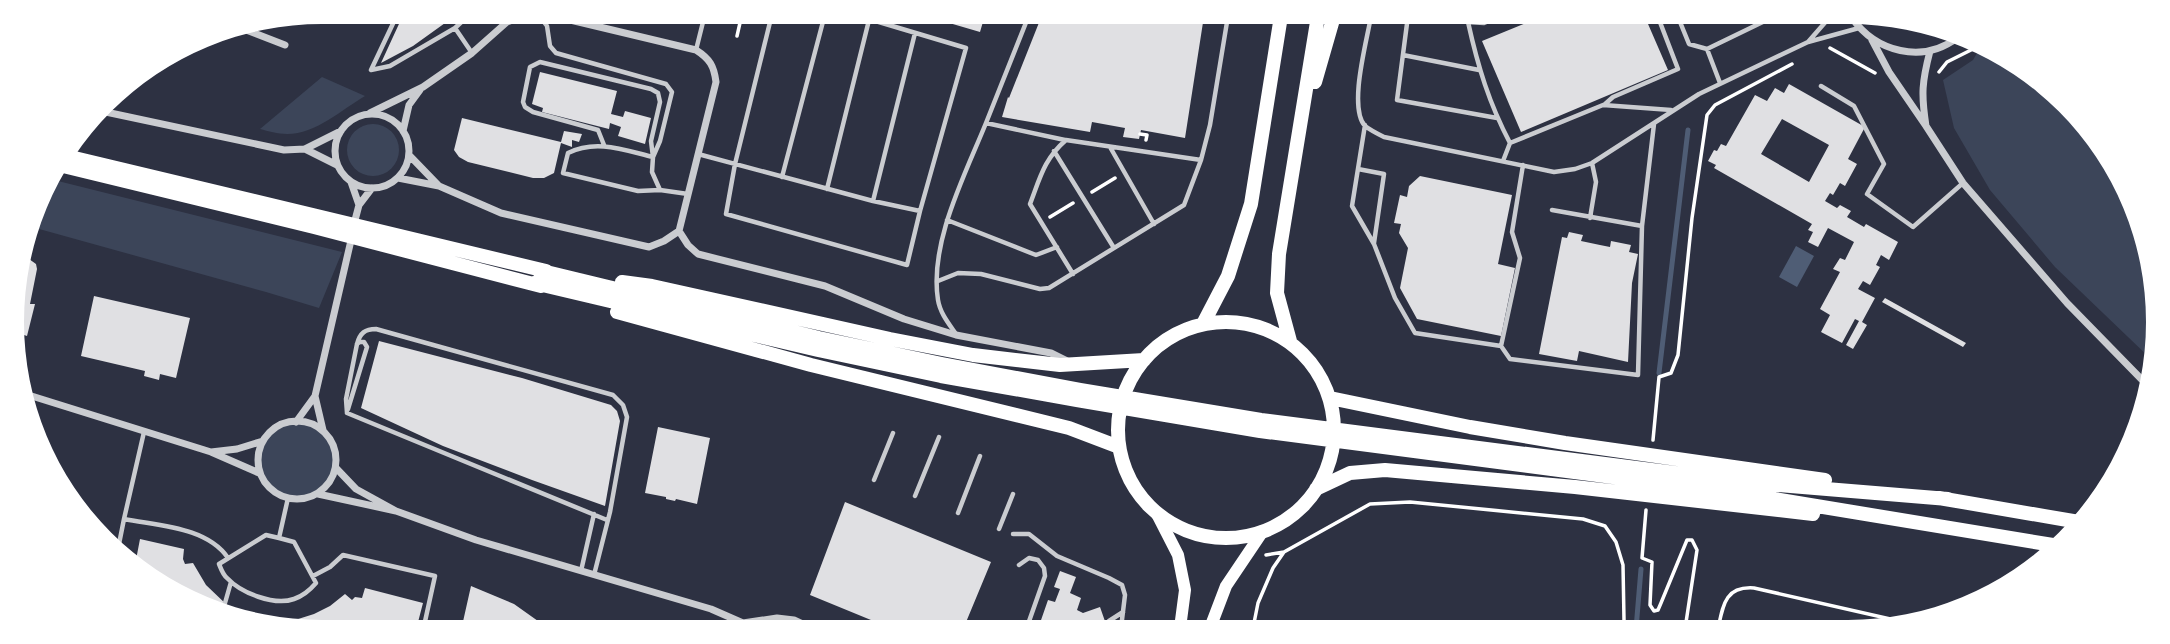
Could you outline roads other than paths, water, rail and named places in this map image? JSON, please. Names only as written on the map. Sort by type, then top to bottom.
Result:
[{"type":"main road","points":[[1203,324],[1228,276],[1251,204],[1280,24]]},
{"type":"main road","points":[[1290,341],[1277,293],[1279,254],[1317,24]]},
{"type":"main road","points":[[1299,137],[1332,24]]},
{"type":"main road","points":[[74,158],[315,222]]},
{"type":"main road","points":[[68,167],[315,222],[811,349],[941,376],[1260,431],[1751,495],[2046,544]]},
{"type":"main road","points":[[536,277],[652,286],[973,355],[1060,365],[1144,360]]},
{"type":"main road","points":[[536,277],[620,313],[828,369],[1069,428],[1119,447]]},
{"type":"main road","points":[[536,277],[942,364],[1261,420],[1754,482],[1948,499]]},
{"type":"main road","points":[[1157,514],[1182,529],[1209,536],[1252,535],[1296,513],[1316,489],[1331,458],[1335,437],[1334,418],[1330,398],[1320,376],[1290,341],[1248,324],[1203,324],[1175,334],[1144,360],[1129,378],[1121,401],[1119,447],[1136,489],[1157,514],[1178,555],[1185,590],[1181,620]]},
{"type":"main road","points":[[1330,398],[1483,429],[1948,499],[2070,520]]},
{"type":"main road","points":[[1316,489],[1350,473],[1385,470],[1576,487],[1748,508],[1932,526]]},
{"type":"main road","points":[[1213,620],[1226,586],[1263,531]]},
{"type":"street","points":[[370,114],[389,118],[403,131],[408,142],[409,155],[406,167],[398,178],[381,187],[372,188],[351,182],[337,165],[336,142],[348,122],[423,87],[472,53],[505,24]]},
{"type":"street","points":[[398,178],[439,186],[501,213],[649,247],[664,241],[679,230],[716,82],[715,67],[707,57],[696,50],[584,24]]},
{"type":"street","points":[[1857,24],[1872,40],[1890,49],[1909,53],[1930,51],[1951,43]]},
{"type":"street","points":[[253,33],[285,45]]},
{"type":"street","points":[[1872,40],[1889,72],[1963,183],[2067,303],[2140,377]]},
{"type":"street","points":[[1926,125],[1922,81],[1930,51]]},
{"type":"street","points":[[403,131],[410,105],[423,87]]},
{"type":"street","points":[[111,113],[284,150],[305,149],[341,131]]},
{"type":"street","points":[[305,149],[337,165]]},
{"type":"street","points":[[409,155],[439,186]]},
{"type":"street","points":[[351,182],[359,205]]},
{"type":"street","points":[[296,422],[315,396],[359,205],[372,188]]},
{"type":"street","points":[[679,230],[688,245],[698,254],[825,286],[904,319],[956,335],[1051,353],[1077,365]]},
{"type":"street","points":[[315,396],[323,431]]},
{"type":"street","points":[[34,397],[211,452],[260,473]]},
{"type":"street","points":[[305,422],[323,431],[335,448],[336,468],[326,487],[318,494],[296,500],[273,492],[260,473],[259,451],[263,441],[283,424],[305,422]]},
{"type":"street","points":[[211,452],[237,449],[263,441]]},
{"type":"street","points":[[336,468],[356,489],[396,511]]},
{"type":"street","points":[[318,494],[396,511],[476,540],[710,610],[733,620]]},
{"type":"street","points":[[1178,620],[1182,614]]},
{"type":"street","points":[[768,620],[794,620]]},
{"type":"lane","points":[[393,24],[371,70],[390,66],[459,24]]},
{"type":"lane","points":[[545,24],[550,46],[556,53],[666,84],[672,92],[660,141],[653,157]]},
{"type":"lane","points":[[696,50],[702,24]]},
{"type":"lane","points":[[770,24],[735,164],[726,214],[907,265],[966,48],[883,24]]},
{"type":"lane","points":[[782,177],[822,24]]},
{"type":"lane","points":[[827,189],[868,24]]},
{"type":"lane","points":[[956,335],[938,301],[938,258],[947,220],[1025,24]]},
{"type":"lane","points":[[938,281],[958,273],[981,274],[1040,289],[1049,288],[1184,205],[1201,160],[1210,125],[1227,24]]},
{"type":"lane","points":[[1370,24],[1357,96],[1358,111],[1365,125],[1384,138],[1554,172],[1592,163],[1720,83],[1808,42],[1859,28]]},
{"type":"lane","points":[[1407,24],[1397,100],[1497,118]]},
{"type":"lane","points":[[1468,24],[1479,71],[1510,143]]},
{"type":"lane","points":[[1503,161],[1510,143],[1603,105],[1613,97],[1678,69],[1661,24]]},
{"type":"lane","points":[[1681,24],[1689,44],[1707,49],[1759,24]]},
{"type":"lane","points":[[1808,42],[1824,24]]},
{"type":"lane","points":[[455,28],[472,53]]},
{"type":"lane","points":[[873,201],[915,33]]},
{"type":"lane","points":[[1707,49],[1720,83]]},
{"type":"lane","points":[[1403,55],[1479,71]]},
{"type":"lane","points":[[604,145],[598,130],[533,112],[525,107],[523,102],[530,66],[540,62],[658,93],[660,102],[651,141],[652,172],[660,190]]},
{"type":"lane","points":[[1821,86],[1854,106],[1884,164],[1867,194],[1913,227],[1963,183]]},
{"type":"lane","points":[[1603,105],[1672,111]]},
{"type":"lane","points":[[986,122],[1066,141],[1201,160]]},
{"type":"lane","points":[[1365,125],[1352,206],[1374,244],[1395,298],[1415,332],[1501,346],[1510,359],[1638,375],[1642,226],[1654,124]]},
{"type":"lane","points":[[1066,141],[1054,151],[1045,164],[1030,204],[1073,274]]},
{"type":"lane","points":[[653,157],[604,145],[581,147],[568,153],[564,173],[638,191],[660,190],[688,194]]},
{"type":"lane","points":[[1110,147],[1154,224]]},
{"type":"lane","points":[[1054,151],[1114,248]]},
{"type":"lane","points":[[698,154],[920,211]]},
{"type":"lane","points":[[1590,218],[1596,182],[1592,163]]},
{"type":"lane","points":[[1501,346],[1520,258],[1511,232],[1523,165]]},
{"type":"lane","points":[[1357,169],[1384,174],[1374,244]]},
{"type":"lane","points":[[1552,210],[1642,226]]},
{"type":"lane","points":[[947,220],[1036,255],[1057,247]]},
{"type":"lane","points":[[347,413],[346,399],[357,344],[360,335],[368,329],[376,329],[612,396],[623,405],[627,417],[594,575]]},
{"type":"lane","points":[[347,413],[367,347],[364,342],[357,344]]},
{"type":"lane","points":[[811,349],[828,369]]},
{"type":"lane","points":[[347,413],[607,520]]},
{"type":"lane","points":[[120,540],[145,431]]},
{"type":"lane","points":[[874,480],[893,433]]},
{"type":"lane","points":[[915,496],[939,437]]},
{"type":"lane","points":[[958,513],[980,456]]},
{"type":"lane","points":[[1677,458],[1703,476]]},
{"type":"lane","points":[[999,529],[1013,494]]},
{"type":"lane","points":[[279,538],[288,498]]},
{"type":"lane","points":[[581,571],[594,514]]},
{"type":"lane","points":[[124,519],[202,536],[221,548],[228,558]]},
{"type":"lane","points":[[1013,534],[1029,534],[1057,556],[1122,585],[1125,595],[1122,620]]},
{"type":"lane","points":[[266,536],[279,538],[294,542],[313,576],[316,583],[307,592],[292,600],[265,599],[243,591],[226,577],[219,564],[266,536]]},
{"type":"lane","points":[[313,576],[330,567],[343,555],[435,576],[425,620]]},
{"type":"lane","points":[[1019,565],[1029,558],[1038,560],[1044,568],[1045,576],[1029,620]]},
{"type":"lane","points":[[225,603],[231,582]]},
{"type":"lane","points":[[1111,620],[1123,612]]},
{"type":"waterway","points":[[1659,373],[1688,130]]},
{"type":"waterway","points":[[1637,620],[1641,569]]}]
